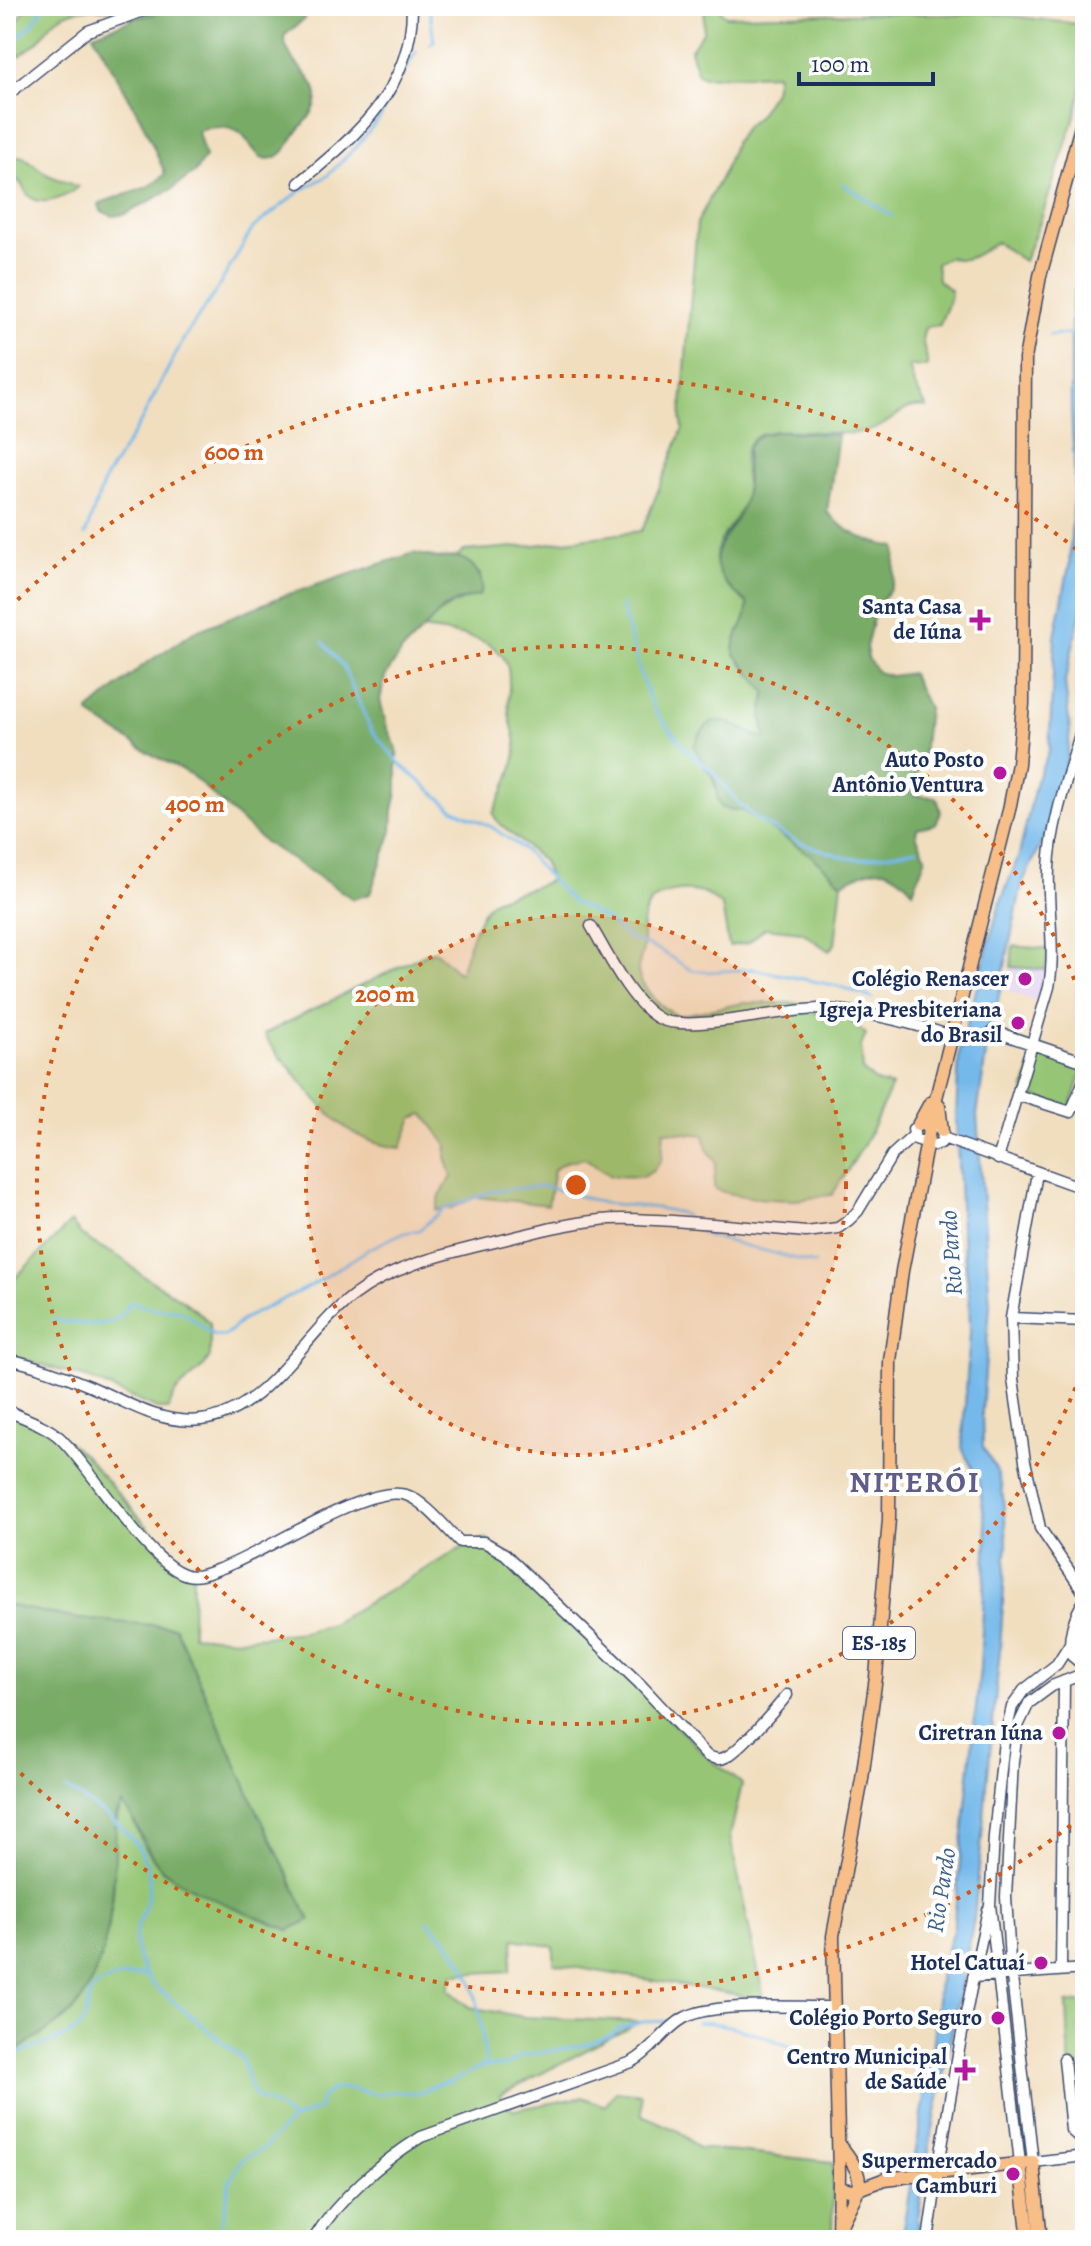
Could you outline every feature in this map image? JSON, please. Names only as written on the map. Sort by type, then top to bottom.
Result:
[{"type":"main road","points":[[932,1134],[940,1082],[1018,764],[1023,704],[1025,359],[1040,276],[1085,112]]},
{"type":"main road","points":[[932,1134],[939,1114],[940,1082]]},
{"type":"main road","name":"ES-185","points":[[838,2235],[833,1926],[862,1779],[876,1677],[887,1561],[890,1361],[902,1271],[932,1134]]},
{"type":"main road","points":[[838,2142],[858,2171],[858,2191],[838,2235]]},
{"type":"main road","points":[[839,2188],[858,2191],[887,2179],[1027,2162]]},
{"type":"main road","points":[[1027,2162],[1029,2240]]},
{"type":"main road","points":[[1027,2162],[1041,2240]]},
{"type":"main road","points":[[839,2174],[848,2169],[887,2179]]},
{"type":"street","points":[[6,96],[88,31],[157,6]]},
{"type":"street","points":[[299,183],[360,131],[377,111],[405,59],[410,40],[412,6]]},
{"type":"street","points":[[998,1159],[1051,976],[1049,867],[1085,717]]},
{"type":"street","points":[[591,926],[634,995],[661,1019],[700,1023],[821,1009],[885,1018],[951,1036]]},
{"type":"street","points":[[993,1031],[1085,1062]]},
{"type":"street","points":[[1017,1095],[1071,1112],[1085,1078]]},
{"type":"street","points":[[6,1358],[85,1384],[154,1414],[171,1419],[203,1420],[222,1415],[243,1404],[270,1382],[326,1318],[354,1295],[404,1267],[457,1251],[601,1220],[699,1223],[806,1232],[838,1228],[858,1211],[892,1155],[932,1134],[1085,1189]]},
{"type":"street","points":[[928,2240],[932,2173],[990,1905],[1000,1770],[1009,1717],[1024,1690],[1057,1664],[1069,1645],[1085,1597],[1054,1552],[1036,1516],[1012,1365],[1011,1318],[1037,1173]]},
{"type":"street","points":[[1011,1318],[1085,1321]]},
{"type":"street","points":[[6,1410],[56,1435],[135,1530],[174,1568],[187,1575],[200,1575],[235,1564],[323,1519],[381,1494],[409,1495],[460,1542],[484,1542],[505,1554],[640,1684],[707,1756],[718,1760],[728,1757],[787,1695]]},
{"type":"street","points":[[1069,1645],[1075,1661],[1085,1667]]},
{"type":"street","points":[[1027,2162],[1006,1863],[1016,1734],[1029,1703],[1052,1686],[1085,1673]]},
{"type":"street","points":[[1061,1970],[1064,1681]]},
{"type":"street","points":[[990,1905],[1027,2162]]},
{"type":"street","points":[[973,1977],[1085,1969]]},
{"type":"street","points":[[313,2240],[327,2220],[363,2183],[421,2137],[632,2062],[650,2051],[668,2030],[686,2017],[706,2011],[732,2009],[834,2007]]},
{"type":"street","points":[[1064,2059],[1071,2130],[1085,2143]]},
{"type":"street","points":[[1027,2162],[1085,2156]]},
{"type":"shaded area","name":"Colégio Renascer","points":[[1013,946],[1046,970],[1035,1001],[1003,988],[1011,967]]},
{"type":"green space","points":[[28,6],[187,6],[134,19],[95,8],[75,11],[54,21],[36,43],[6,65],[6,29],[17,21]]},
{"type":"green space","points":[[187,6],[312,6],[303,20],[284,36],[287,49],[315,88],[317,99],[313,111],[285,150],[271,159],[260,156],[240,133],[231,129],[207,128],[198,132],[205,157],[195,172],[172,189],[126,214],[113,216],[101,211],[99,204],[143,189],[165,173],[141,119],[93,34],[134,19]]},
{"type":"green space","points":[[705,6],[723,6],[721,12],[726,16],[961,15],[979,12],[1085,25],[1085,71],[1076,113],[1024,261],[996,242],[974,256],[962,259],[948,257],[936,264],[938,280],[951,291],[950,299],[940,325],[926,327],[924,332],[927,367],[909,366],[914,384],[927,408],[908,409],[879,427],[864,432],[773,432],[752,440],[746,452],[745,499],[719,543],[716,559],[719,573],[747,603],[734,653],[766,692],[762,717],[766,736],[765,739],[758,737],[700,761],[712,776],[722,808],[744,811],[812,856],[842,883],[835,944],[829,951],[802,932],[765,928],[748,943],[729,946],[722,906],[707,895],[691,891],[673,892],[657,898],[650,903],[643,919],[639,977],[653,997],[672,1013],[678,1016],[743,1003],[799,1003],[821,1016],[848,1019],[866,1034],[861,1046],[863,1071],[878,1083],[892,1086],[865,1143],[832,1195],[799,1200],[764,1199],[719,1190],[714,1187],[716,1161],[707,1149],[704,1135],[664,1131],[662,1159],[653,1171],[642,1177],[610,1176],[585,1158],[565,1162],[554,1170],[548,1205],[476,1197],[452,1208],[436,1210],[440,1195],[452,1177],[446,1157],[447,1145],[424,1115],[413,1118],[401,1148],[366,1139],[326,1110],[272,1048],[264,1034],[427,953],[435,951],[459,973],[478,921],[489,904],[551,880],[543,861],[498,822],[493,814],[510,774],[516,749],[509,712],[509,675],[503,657],[485,642],[422,629],[448,607],[480,594],[480,574],[457,556],[464,551],[641,531],[644,526],[683,428],[681,418],[697,223],[735,142],[774,91],[777,74],[704,77],[698,74],[690,51],[703,32]]},
{"type":"green space","points":[[16,156],[24,157],[48,175],[78,187],[54,200],[34,199],[18,180],[10,179],[6,184],[6,161]]},
{"type":"green space","points":[[778,431],[838,435],[827,512],[858,536],[896,547],[894,580],[890,590],[876,606],[866,647],[868,658],[877,672],[891,676],[911,673],[928,708],[923,756],[910,791],[937,798],[941,812],[936,824],[917,828],[916,835],[926,857],[913,891],[895,874],[879,869],[842,883],[812,856],[744,811],[722,808],[713,778],[694,746],[709,724],[717,721],[764,738],[766,736],[762,717],[766,692],[734,653],[747,603],[728,586],[716,563],[721,543],[744,502],[748,446],[760,435]]},
{"type":"green space","points":[[414,553],[465,560],[478,573],[482,584],[480,595],[454,602],[442,610],[402,651],[385,677],[380,700],[387,728],[397,749],[397,793],[392,831],[370,894],[353,899],[263,841],[190,774],[147,752],[89,714],[142,666],[194,632],[283,596]]},
{"type":"green space","points":[[1013,946],[1048,949],[1046,970],[1011,967]]},
{"type":"green space","points":[[1035,1050],[1084,1067],[1070,1109],[1024,1093]]},
{"type":"green space","points":[[71,1222],[89,1240],[185,1302],[210,1323],[210,1357],[176,1392],[168,1409],[157,1409],[89,1379],[6,1354],[6,1287]]},
{"type":"green space","points":[[6,1403],[53,1430],[84,1455],[193,1573],[192,1635],[238,1639],[303,1632],[331,1624],[458,1550],[486,1539],[710,1759],[742,1784],[730,1837],[764,1999],[554,1964],[554,1947],[514,1939],[510,1971],[453,1974],[448,1989],[469,2007],[524,2017],[640,2022],[500,2095],[504,2105],[514,2110],[583,2097],[605,2106],[616,2091],[641,2094],[642,2115],[679,2131],[698,2148],[833,2162],[832,2240],[6,2240],[6,2059],[68,2015],[92,1981],[111,1914],[115,1832],[122,1804],[131,1815],[143,1845],[163,1871],[205,1894],[289,1930],[254,1804],[175,1627],[78,1619],[6,1605]]},
{"type":"green space","points":[[6,1605],[78,1619],[175,1627],[310,1920],[289,1930],[184,1884],[154,1860],[122,1804],[116,1815],[110,1915],[98,1966],[89,1988],[68,2015],[6,2059]]},
{"type":"green space","points":[[1085,2002],[1085,2078],[1070,2079],[1067,2003]]},
{"type":"water","points":[[1085,231],[1085,594],[1065,681],[1070,730],[1067,759],[1048,829],[1022,884],[990,1026],[977,1115],[990,1304],[982,1412],[983,1447],[1002,1487],[1007,1541],[1000,1650],[974,1919],[930,2144],[918,2218],[919,2240],[901,2240],[931,2060],[940,1970],[953,1930],[980,1669],[987,1535],[979,1482],[962,1448],[970,1332],[956,1118],[959,1053],[999,906],[1019,855],[1036,781],[1049,751],[1055,636],[1069,566],[1075,480],[1071,310]]},
{"type":"waterway","points":[[6,47],[31,26],[48,6]]},
{"type":"waterway","points":[[429,6],[434,41],[430,44]]},
{"type":"waterway","points":[[401,77],[416,52]]},
{"type":"waterway","points":[[85,535],[105,479],[141,421],[184,338],[253,228],[300,191],[327,176],[381,116],[390,97]]},
{"type":"waterway","points":[[843,184],[892,216]]},
{"type":"waterway","points":[[1049,335],[1073,334]]},
{"type":"waterway","points":[[621,604],[642,679],[655,711],[687,750],[711,770],[741,806],[759,821],[798,842],[847,858],[860,859],[917,849]]},
{"type":"waterway","points":[[323,642],[344,668],[371,730],[402,766],[453,809],[492,827],[523,849],[571,901],[604,918],[629,938],[661,951],[691,970],[753,969],[838,986],[872,998]]},
{"type":"waterway","points":[[53,1320],[105,1323],[121,1315],[131,1302],[151,1308],[182,1311],[214,1335],[224,1336],[245,1318],[312,1285],[369,1249],[400,1234],[419,1230],[444,1209],[492,1191],[544,1186],[603,1203],[658,1208],[687,1217]]},
{"type":"waterway","points":[[692,1227],[708,1236],[815,1264]]},
{"type":"waterway","name":"Rio Pardo","points":[[953,1286],[973,1290]]},
{"type":"waterway","points":[[66,1789],[113,1820],[139,1848],[149,1881],[147,1901],[136,1932],[136,1947],[151,1983],[242,2058],[256,2097],[279,2108],[293,2120]]},
{"type":"waterway","points":[[427,1921],[444,1937],[466,1969],[477,2003],[486,2064]]},
{"type":"waterway","points":[[6,2057],[76,2030],[84,2021],[90,1995],[104,1982],[147,1975]]},
{"type":"waterway","points":[[217,2240],[229,2183],[241,2160],[264,2148],[290,2121],[320,2108],[322,2098],[332,2089],[417,2094],[483,2066],[505,2066],[521,2056],[585,2045],[612,2035],[619,2028],[643,2022],[673,2021]]},
{"type":"waterway","points":[[697,2022],[730,2026],[826,2061]]},
{"type":"waterway","points":[[918,2090],[927,2099]]},
{"type":"place","name":"Santa Casa de Iúna","points":[[980,620]]},
{"type":"place","name":"Auto Posto Antônio Ventura","points":[[1000,773]]},
{"type":"place","name":"Colégio Renascer","points":[[1025,979]]},
{"type":"place","name":"Igreja Presbiteriana do Brasil","points":[[1018,1023]]},
{"type":"place","name":"Ciretran Iúna","points":[[1059,1733]]},
{"type":"place","name":"Hotel Catuaí","points":[[1041,1963]]},
{"type":"place","name":"Colégio Porto Seguro","points":[[998,2018]]},
{"type":"place","name":"Centro Municipal de Saúde","points":[[965,2070]]},
{"type":"place","name":"Supermercado Camburi","points":[[1013,2174]]},
{"type":"district","name":"NITERÓI","points":[[915,1482]]}]
